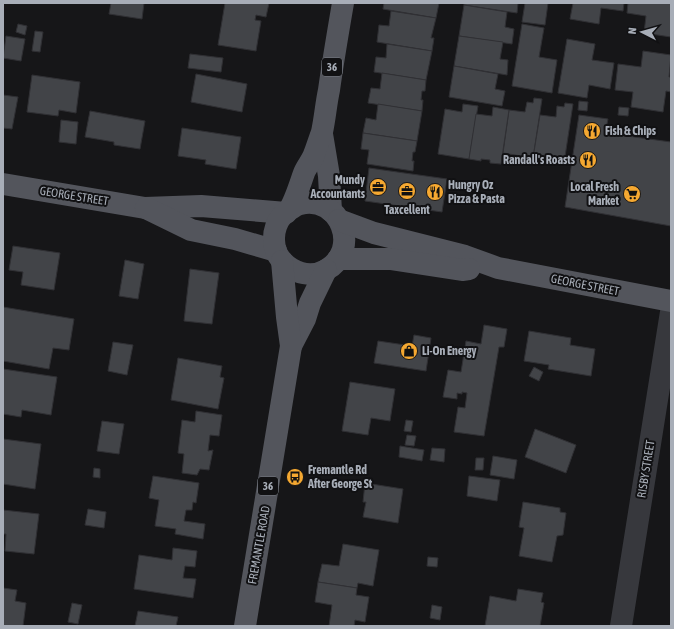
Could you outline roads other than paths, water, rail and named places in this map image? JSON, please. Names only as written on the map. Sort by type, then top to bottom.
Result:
[{"type":"main road","name":"36","points":[[287,211],[313,157],[322,131],[343,3]]},
{"type":"main road","name":"36","points":[[322,131],[335,215]]},
{"type":"main road","name":"GEORGE STREET","points":[[3,184],[145,208],[201,206],[287,211]]},
{"type":"main road","points":[[310,203],[322,205],[335,215],[343,230],[345,241],[342,253],[332,264],[314,274],[302,273],[291,269],[279,256],[274,239],[276,228],[281,218],[287,211],[299,205],[310,203]]},
{"type":"main road","name":"GEORGE STREET","points":[[145,208],[191,230],[235,239],[279,256]]},
{"type":"main road","name":"GEORGE STREET","points":[[335,215],[374,233],[465,256],[498,268],[671,301]]},
{"type":"main road","name":"FREMANTLE ROAD","points":[[245,626],[291,346],[279,256]]},
{"type":"main road","name":"GEORGE STREET","points":[[332,264],[390,259],[462,270],[498,268]]},
{"type":"main road","name":"FREMANTLE ROAD","points":[[291,346],[305,319],[310,303],[332,264]]},
{"type":"street","name":"RISBY STREET","points":[[621,626],[671,312]]},
{"type":"place","name":"Fish & Chips","points":[[592,131]]},
{"type":"place","name":"Randall's Roasts","points":[[588,160]]},
{"type":"place","name":"Mundy Accountants","points":[[378,187]]},
{"type":"place","name":"Taxcellent","points":[[407,191]]},
{"type":"place","name":"Hungry Oz Pizza & Pasta","points":[[435,192]]},
{"type":"place","name":"Local Fresh Market","points":[[632,194]]},
{"type":"place","name":"Li-On Energy","points":[[409,351]]},
{"type":"place","name":"Fremantle Rd After George St","points":[[295,477]]}]
